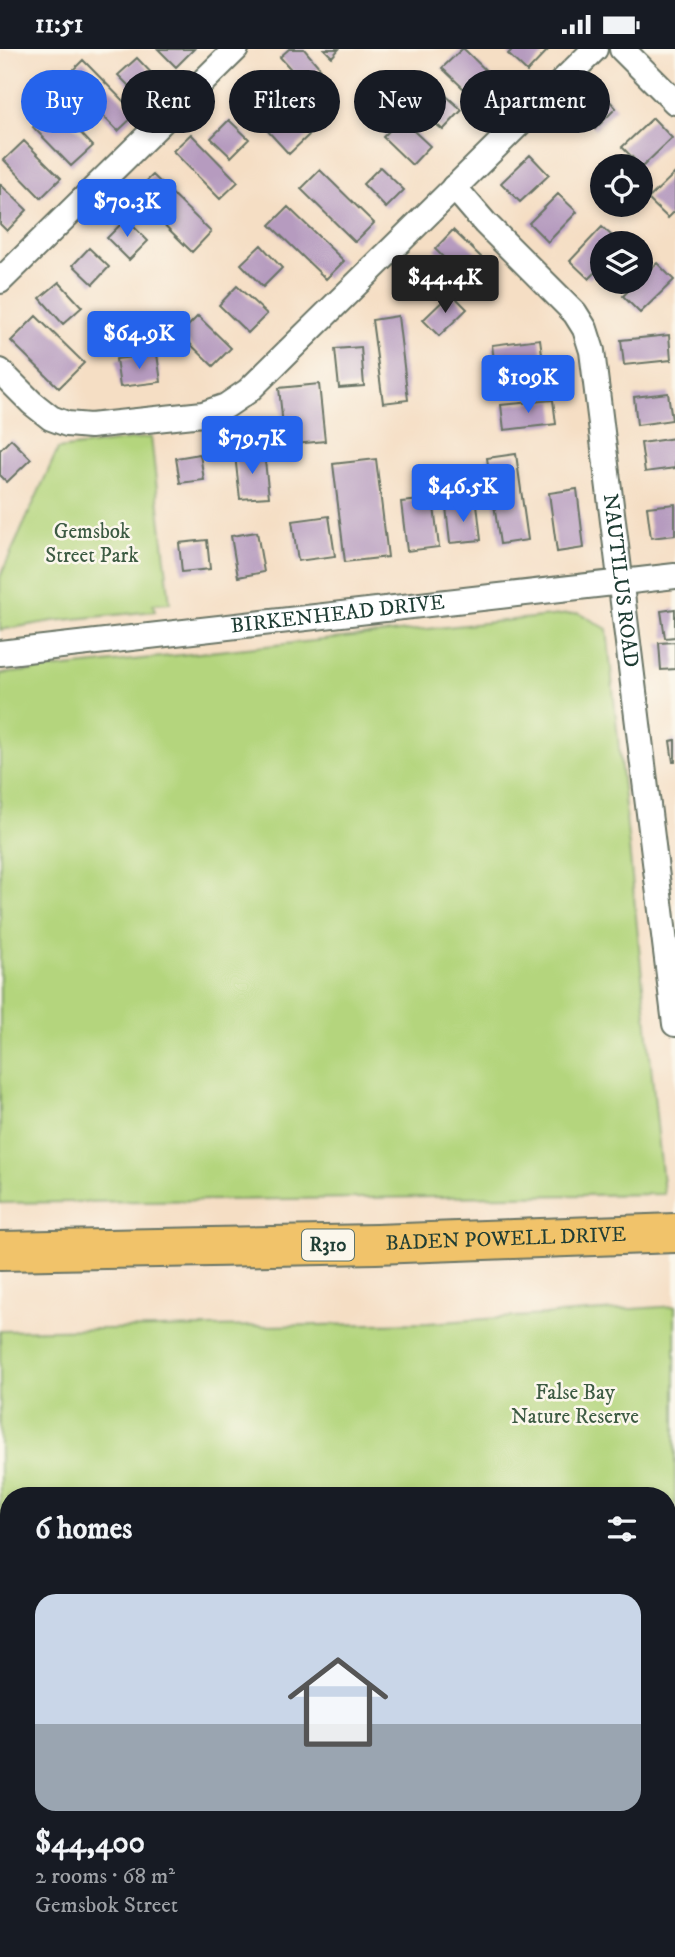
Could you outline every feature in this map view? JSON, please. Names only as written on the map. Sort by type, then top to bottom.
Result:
[{"type":"main road","name":"BADEN POWELL DRIVE","points":[[0,1251],[376,1244],[666,1234]]},
{"type":"street","points":[[0,281],[236,49]]},
{"type":"street","points":[[0,371],[32,403],[51,418],[67,424],[90,426],[204,414],[226,406],[248,391],[595,49]]},
{"type":"street","points":[[622,49],[675,102]]},
{"type":"street","name":"NAUTILUS ROAD","points":[[454,187],[485,223],[569,307],[584,329],[592,351],[675,1024]]},
{"type":"street","name":"BIRKENHEAD DRIVE","points":[[0,653],[675,576]]},
{"type":"green space","name":"Gemsbok Street Park","points":[[151,437],[170,603],[153,604],[155,611],[53,621],[0,630],[0,577],[58,449]]},
{"type":"green space","points":[[579,613],[607,629],[664,1194],[0,1203],[0,674]]},
{"type":"green space","name":"False Bay Nature Reserve","points":[[675,1306],[675,1487],[0,1487],[0,1331],[428,1323]]},
{"type":"building","points":[[158,49],[194,49],[176,67]]},
{"type":"building","points":[[289,49],[304,49],[320,68],[292,70],[280,57]]},
{"type":"building","points":[[324,49],[339,49],[332,57]]},
{"type":"building","points":[[464,49],[486,70],[460,70],[460,85],[442,68]]},
{"type":"building","points":[[513,49],[549,49],[529,70],[525,70],[508,54]]},
{"type":"building","points":[[137,58],[148,70],[124,70]]},
{"type":"building","points":[[83,60],[93,70],[73,70]]},
{"type":"building","points":[[107,84],[121,99],[121,128],[118,131],[107,120]]},
{"type":"building","points":[[446,96],[460,108],[460,112],[446,127]]},
{"type":"building","points":[[610,101],[616,108],[610,114]]},
{"type":"building","points":[[653,118],[672,138],[653,156],[653,154],[629,154],[622,147]]},
{"type":"building","points":[[229,120],[229,133],[243,133],[249,139],[231,157],[211,138]]},
{"type":"building","points":[[39,133],[81,133],[93,146],[71,166]]},
{"type":"building","points":[[270,133],[307,133],[309,135],[289,154]]},
{"type":"building","points":[[387,133],[416,133],[430,146],[412,165],[383,137]]},
{"type":"building","points":[[191,134],[238,182],[220,199],[173,151]]},
{"type":"building","points":[[24,141],[61,178],[41,198],[4,160]]},
{"type":"building","points":[[530,155],[549,175],[520,202],[501,183]]},
{"type":"building","points":[[380,167],[404,190],[386,208],[363,184]]},
{"type":"building","points":[[320,170],[374,223],[355,242],[301,189]]},
{"type":"building","points":[[675,173],[675,211],[668,218],[653,204],[653,194]]},
{"type":"building","points":[[153,175],[211,232],[192,252],[133,194]]},
{"type":"building","points":[[0,184],[27,210],[7,231],[0,224]]},
{"type":"building","points":[[558,194],[577,212],[548,242],[529,223]]},
{"type":"building","points":[[288,207],[344,261],[326,279],[270,225]]},
{"type":"building","points":[[126,219],[148,241],[129,260],[107,238]]},
{"type":"building","points":[[453,230],[482,258],[463,277],[435,249]]},
{"type":"building","points":[[590,240],[590,278],[570,261]]},
{"type":"building","points":[[261,245],[282,268],[263,287],[241,264]]},
{"type":"building","points":[[89,248],[109,267],[93,284],[73,265]]},
{"type":"building","points":[[657,263],[674,280],[640,313],[623,296],[653,294],[653,267]]},
{"type":"building","points":[[59,282],[82,307],[63,324],[40,298]]},
{"type":"building","points":[[237,286],[267,314],[248,333],[219,305]]},
{"type":"building","points":[[451,293],[467,309],[439,336],[423,320]]},
{"type":"building","points":[[36,316],[84,363],[59,388],[11,341]]},
{"type":"building","points":[[198,316],[231,348],[213,366],[180,334]]},
{"type":"building","points":[[398,316],[408,400],[383,403],[372,320]]},
{"type":"building","points":[[669,335],[671,360],[624,365],[621,340]]},
{"type":"building","points":[[540,339],[544,369],[496,375],[492,345]]},
{"type":"building","points":[[361,347],[364,386],[339,388],[335,349]]},
{"type":"building","points":[[157,354],[161,382],[120,387],[116,359]]},
{"type":"building","points":[[319,384],[325,441],[285,445],[279,388]]},
{"type":"building","points":[[668,393],[672,420],[637,425],[634,397]]},
{"type":"building","points":[[553,400],[556,424],[504,430],[501,405]]},
{"type":"building","points":[[675,438],[675,468],[645,472],[641,443]]},
{"type":"building","points":[[11,439],[31,459],[7,482],[0,475],[0,450]]},
{"type":"building","points":[[264,452],[269,497],[240,499],[235,455]]},
{"type":"building","points":[[200,454],[204,480],[180,483],[176,458]]},
{"type":"building","points":[[516,454],[528,540],[500,544],[487,458]]},
{"type":"building","points":[[376,459],[388,557],[345,562],[333,464]]},
{"type":"building","points":[[577,489],[584,548],[557,552],[549,493]]},
{"type":"building","points":[[433,499],[439,547],[407,551],[401,502]]},
{"type":"building","points":[[477,504],[481,540],[450,543],[446,507]]},
{"type":"building","points":[[675,504],[675,535],[651,538],[647,507]]},
{"type":"building","points":[[329,516],[335,556],[298,561],[292,521]]},
{"type":"building","points":[[257,532],[264,572],[238,577],[231,536]]},
{"type":"building","points":[[207,540],[210,569],[182,572],[179,543]]},
{"type":"building","points":[[675,609],[675,637],[665,638],[661,611]]},
{"type":"building","points":[[675,642],[675,669],[661,670],[659,643]]},
{"type":"building","points":[[675,740],[675,762],[673,762],[670,741]]}]
